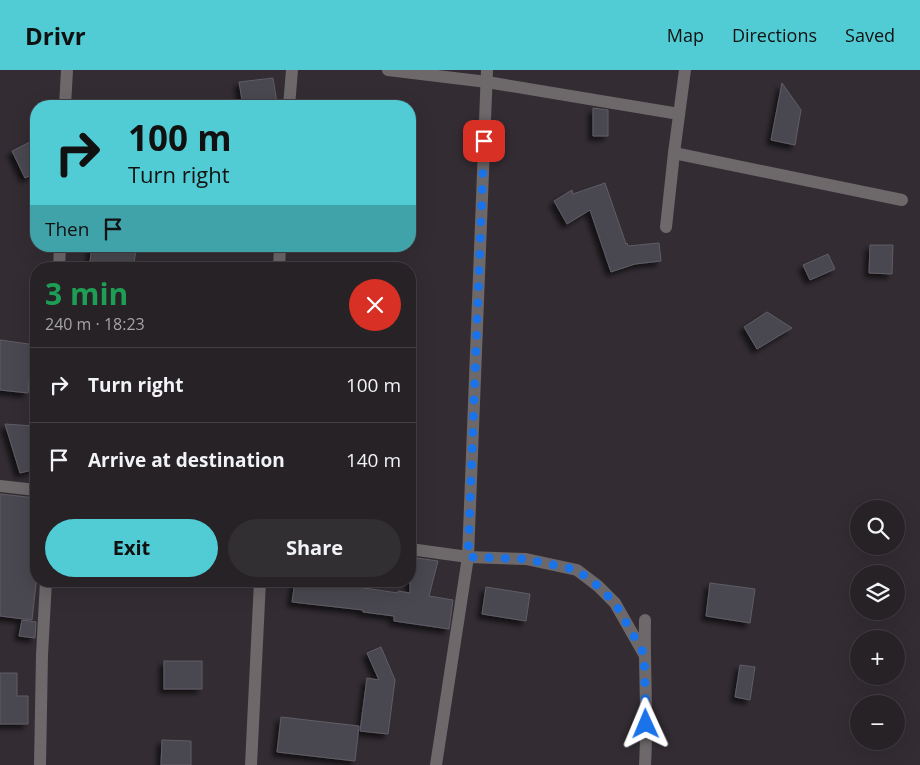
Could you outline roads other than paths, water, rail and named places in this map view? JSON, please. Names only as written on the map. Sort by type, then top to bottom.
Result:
[{"type":"street","points":[[65,100],[66,70]]},
{"type":"street","points":[[290,100],[292,70]]},
{"type":"street","points":[[388,70],[487,76],[679,114]]},
{"type":"street","points":[[666,227],[685,70]]},
{"type":"street","points":[[436,765],[468,557],[487,76]]},
{"type":"street","points":[[674,153],[902,200]]},
{"type":"street","points":[[0,486],[30,489]]},
{"type":"street","points":[[416,549],[468,557],[526,559],[577,570],[598,586],[615,603],[644,654]]},
{"type":"street","points":[[40,765],[42,655],[46,587]]},
{"type":"street","points":[[252,765],[260,587]]},
{"type":"street","points":[[645,620],[645,765]]}]
